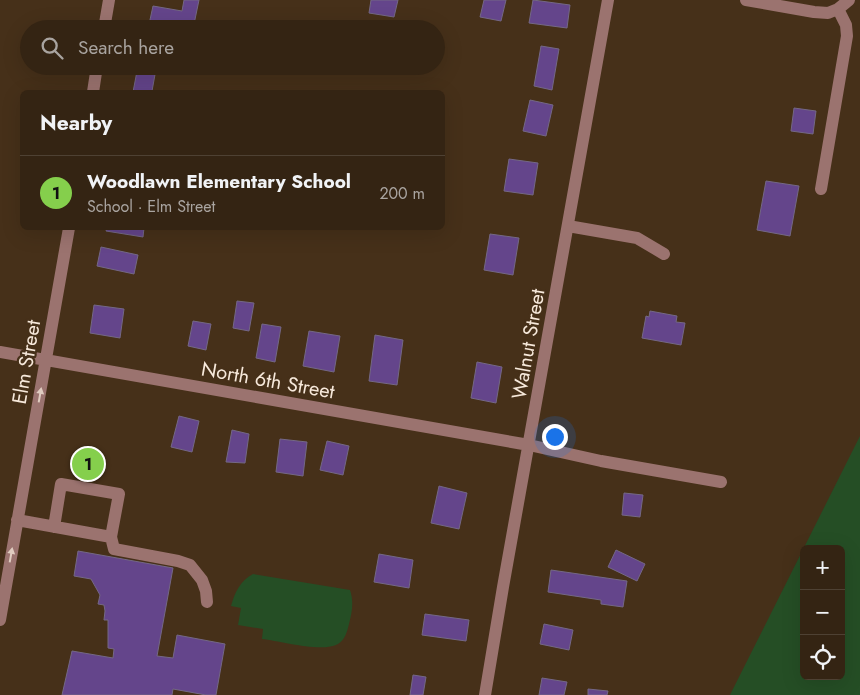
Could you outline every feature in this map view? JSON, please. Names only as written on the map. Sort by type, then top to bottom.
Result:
[{"type":"street","points":[[106,20],[109,0]]},
{"type":"street","name":"Walnut Street","points":[[485,695],[608,0]]},
{"type":"street","points":[[746,0],[828,13],[843,5],[847,36],[821,189]]},
{"type":"street","points":[[93,90],[96,75]]},
{"type":"street","points":[[568,226],[636,238],[664,254]]},
{"type":"street","name":"Elm Street","points":[[0,620],[69,230]]},
{"type":"street","name":"North 6th Street","points":[[0,352],[529,445],[601,461],[721,482]]},
{"type":"street","points":[[54,527],[61,484],[119,494],[111,537],[114,549],[178,560],[190,564],[202,580],[207,602]]},
{"type":"street","points":[[18,520],[111,537]]},
{"type":"green space","points":[[860,436],[860,695],[730,695],[800,556],[800,680],[845,680],[845,545],[805,545]]},
{"type":"green space","points":[[253,574],[350,590],[352,611],[345,636],[338,644],[331,646],[301,646],[262,639],[263,629],[238,625],[241,608],[231,606],[239,587]]},
{"type":"building","points":[[184,0],[199,0],[195,20],[150,20],[153,6],[182,11]]},
{"type":"building","points":[[371,0],[398,0],[394,17],[369,13]]},
{"type":"building","points":[[484,0],[506,0],[501,21],[480,17]]},
{"type":"building","points":[[533,0],[570,5],[567,28],[529,23]]},
{"type":"building","points":[[541,46],[559,49],[552,90],[534,86]]},
{"type":"building","points":[[136,75],[155,75],[152,90],[133,90]]},
{"type":"building","points":[[530,100],[553,105],[546,136],[523,131]]},
{"type":"building","points":[[794,108],[816,111],[813,134],[791,131]]},
{"type":"building","points":[[509,159],[538,163],[533,195],[504,191]]},
{"type":"building","points":[[766,181],[799,186],[790,236],[757,230]]},
{"type":"building","points":[[106,230],[144,230],[143,237]]},
{"type":"building","points":[[490,234],[519,238],[513,275],[484,270]]},
{"type":"building","points":[[101,247],[138,255],[134,274],[97,266]]},
{"type":"building","points":[[237,301],[254,303],[249,331],[233,328]]},
{"type":"building","points":[[94,305],[124,309],[120,338],[90,333]]},
{"type":"building","points":[[650,311],[677,316],[676,322],[685,323],[681,345],[642,338],[646,316],[649,317]]},
{"type":"building","points":[[193,321],[211,324],[206,350],[188,346]]},
{"type":"building","points":[[262,324],[281,327],[275,362],[256,358]]},
{"type":"building","points":[[309,331],[340,336],[334,372],[303,366]]},
{"type":"building","points":[[375,335],[403,340],[397,385],[369,381]]},
{"type":"building","points":[[477,362],[502,367],[496,403],[471,398]]},
{"type":"building","points":[[179,416],[199,421],[192,452],[171,447]]},
{"type":"building","points":[[232,430],[249,434],[245,463],[226,462]]},
{"type":"building","points":[[280,439],[307,442],[303,476],[276,472]]},
{"type":"building","points":[[327,441],[349,446],[343,475],[320,470]]},
{"type":"building","points":[[439,486],[467,493],[459,529],[431,523]]},
{"type":"building","points":[[624,493],[643,495],[640,517],[622,515]]},
{"type":"building","points":[[616,550],[645,564],[637,581],[608,567]]},
{"type":"building","points":[[78,551],[173,568],[157,656],[173,658],[177,635],[225,644],[216,695],[173,689],[172,695],[62,695],[72,651],[113,658],[114,649],[108,648],[108,620],[104,620],[104,605],[98,604],[100,595],[91,579],[74,576]]},
{"type":"building","points":[[379,554],[413,560],[409,588],[374,582]]},
{"type":"building","points":[[551,570],[627,581],[623,607],[601,604],[601,600],[548,592]]},
{"type":"building","points":[[425,614],[469,620],[466,641],[422,635]]},
{"type":"building","points":[[544,624],[573,630],[569,650],[540,644]]},
{"type":"building","points":[[413,675],[426,677],[423,695],[410,695]]},
{"type":"building","points":[[542,678],[567,682],[564,695],[539,695]]},
{"type":"building","points":[[588,689],[608,691],[607,695],[588,695]]},
{"type":"place","name":"Woodlawn Elementary School","points":[[88,464]]}]
